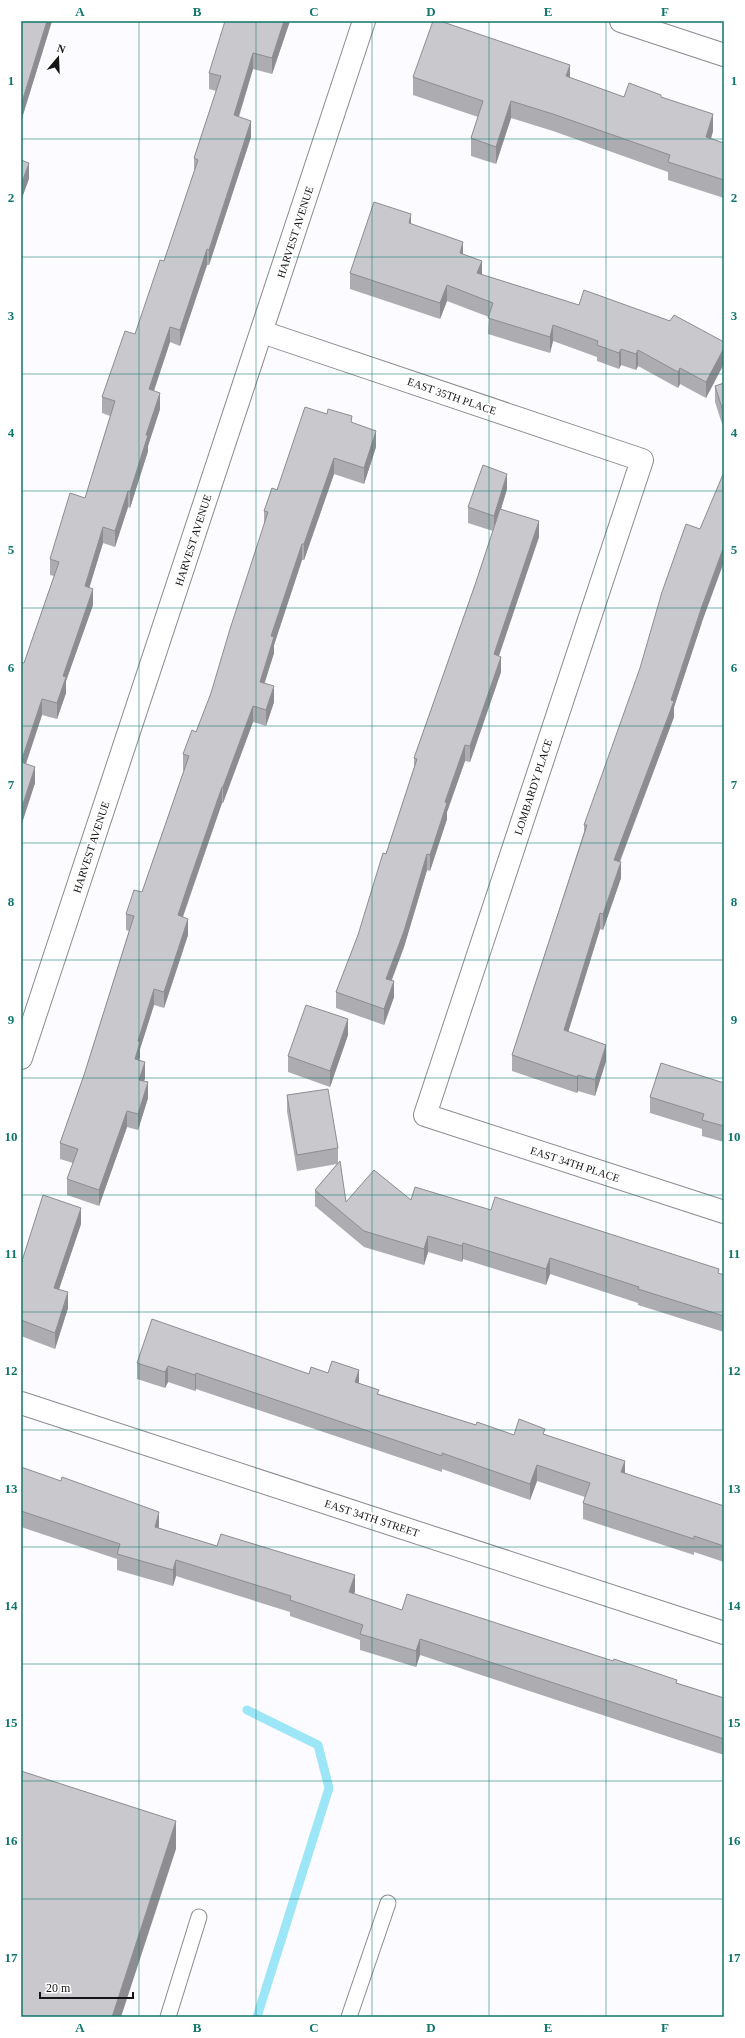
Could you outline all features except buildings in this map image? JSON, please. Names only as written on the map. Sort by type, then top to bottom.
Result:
[{"type":"street","name":"HARVEST AVENUE","points":[[21,1058],[364,21]]},
{"type":"street","points":[[621,21],[724,55]]},
{"type":"street","name":"EAST 35TH PLACE","points":[[262,332],[642,460]]},
{"type":"street","name":"LOMBARDY PLACE","points":[[425,1115],[642,460]]},
{"type":"street","name":"EAST 34TH PLACE","points":[[425,1115],[724,1212]]},
{"type":"street","name":"EAST 34TH STREET","points":[[21,1403],[724,1633]]},
{"type":"lane","points":[[349,2017],[388,1903]]},
{"type":"lane","points":[[168,2017],[200,1917]]},
{"type":"waterway","points":[[247,1710],[318,1745],[329,1788],[257,2017]]}]
